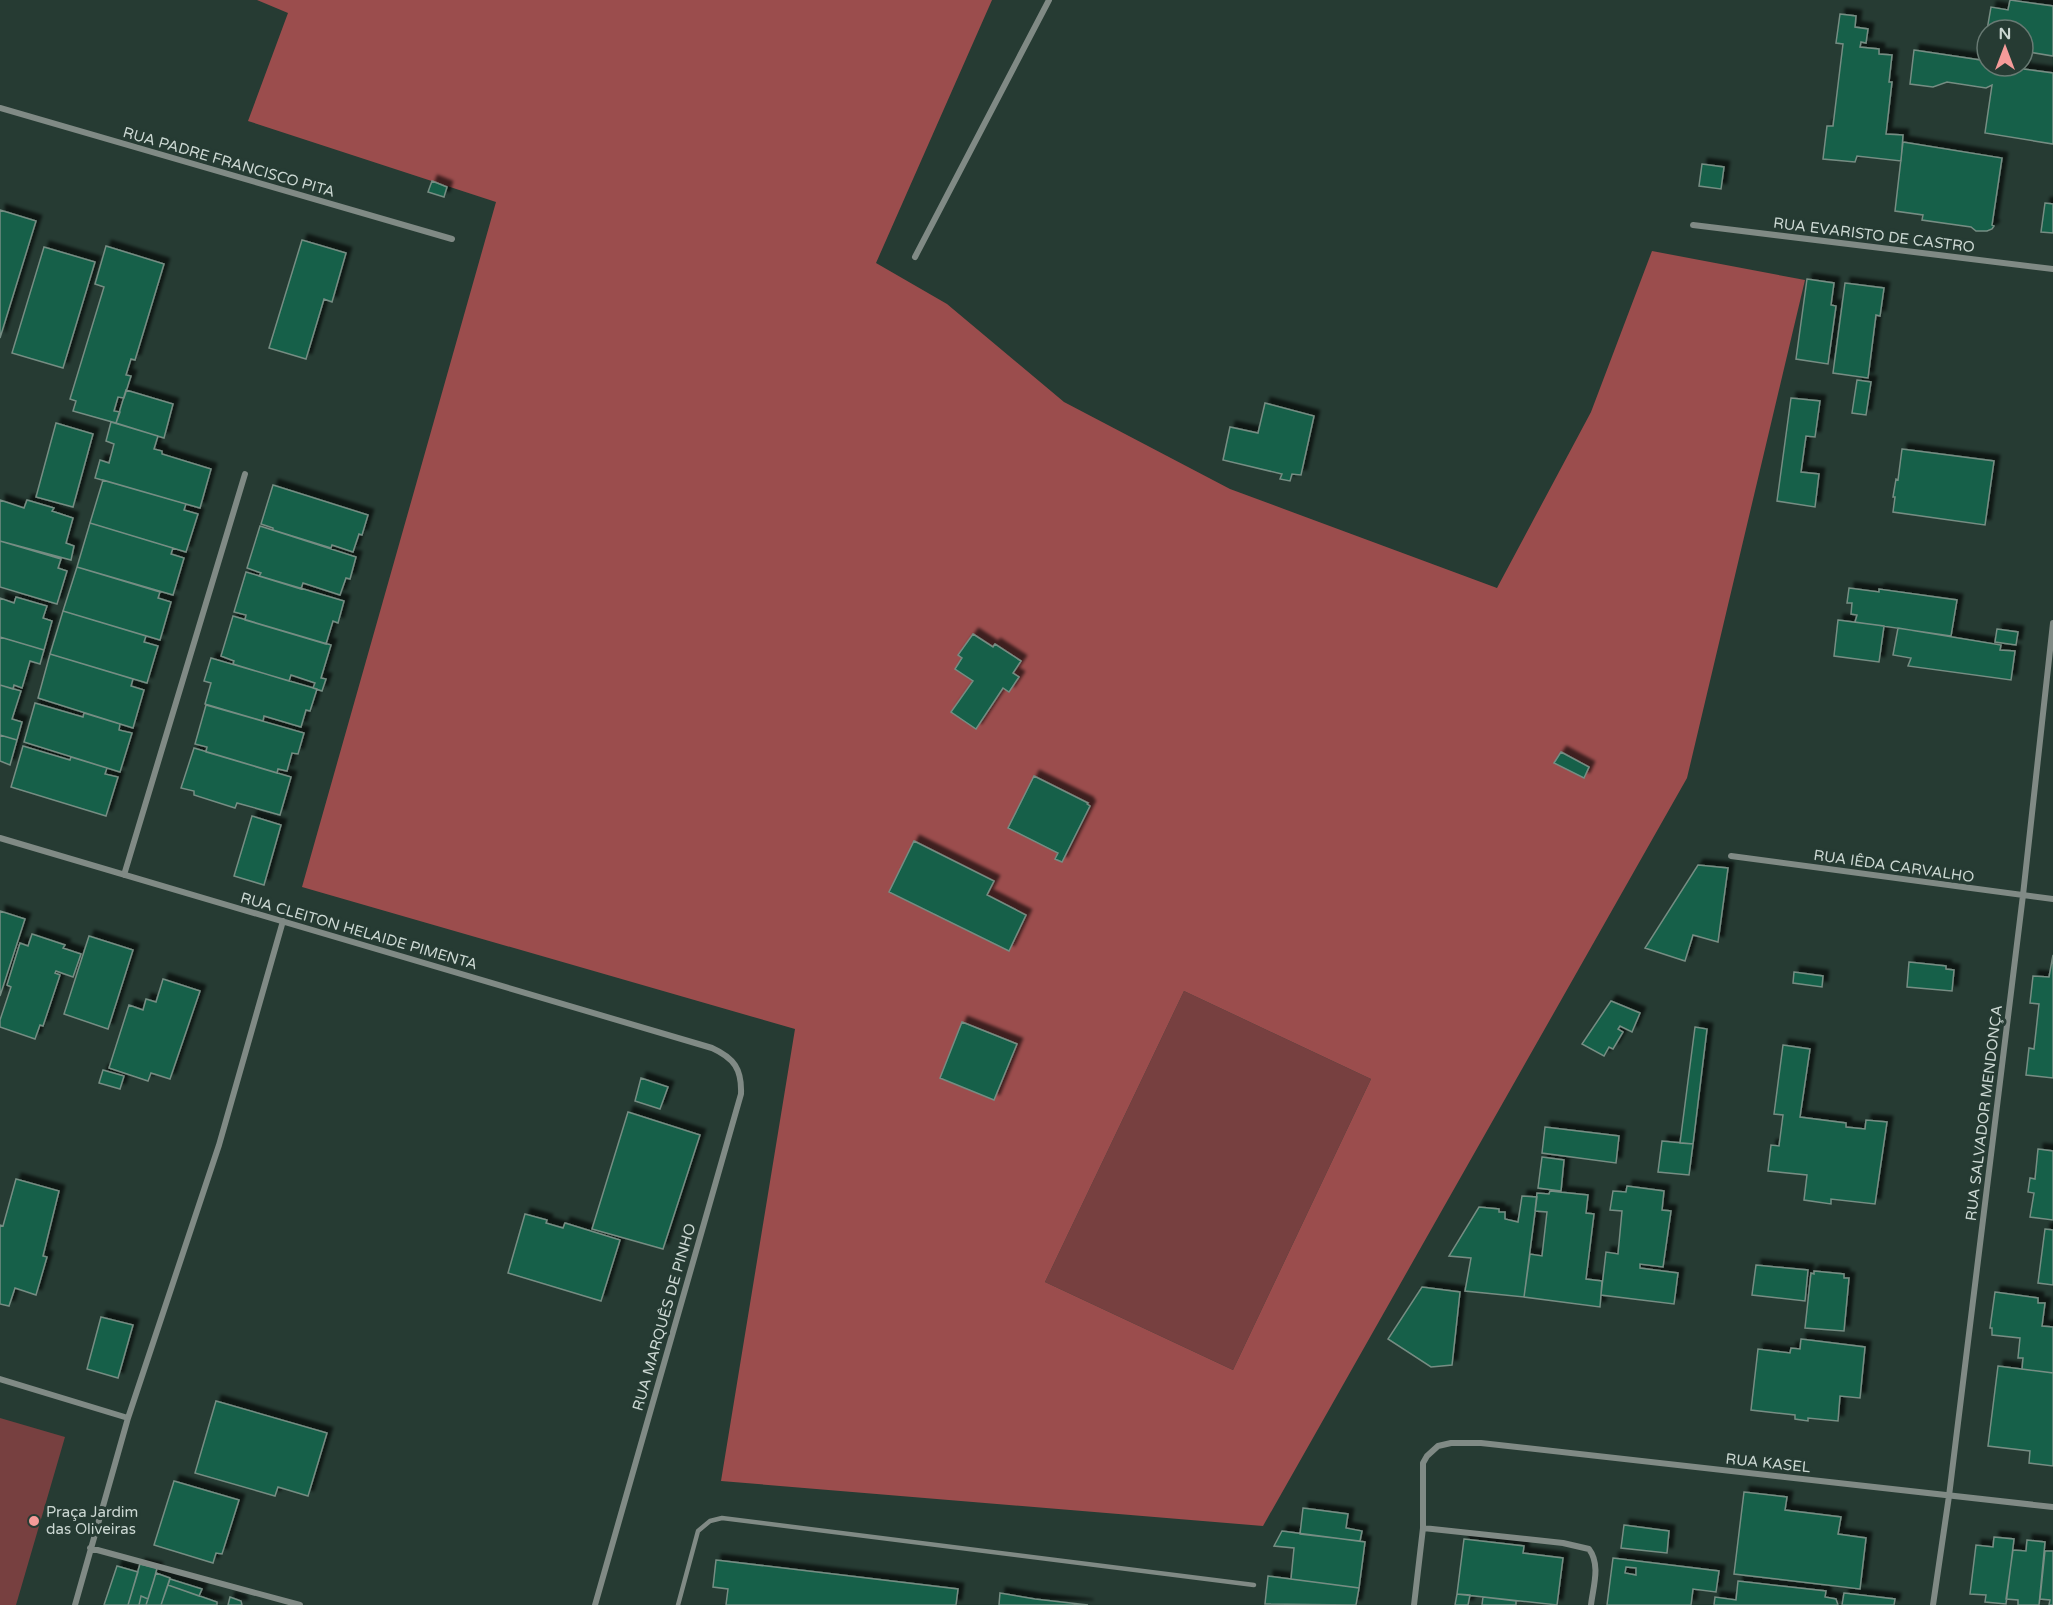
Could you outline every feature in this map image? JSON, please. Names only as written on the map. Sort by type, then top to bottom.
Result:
[{"type":"street","points":[[915,256],[1049,0]]},
{"type":"street","name":"RUA PADRE FRANCISCO PITA","points":[[0,108],[452,239]]},
{"type":"street","name":"RUA EVARISTO DE CASTRO","points":[[1693,225],[2053,269]]},
{"type":"street","points":[[124,875],[245,474]]},
{"type":"street","name":"RUA SALVADOR MENDONÇA","points":[[1933,1605],[1949,1496],[2023,896],[2053,623]]},
{"type":"street","name":"RUA CLEITON HELAIDE PIMENTA","points":[[0,838],[712,1048]]},
{"type":"street","name":"RUA IÊDA CARVALHO","points":[[1731,856],[2053,899]]},
{"type":"street","points":[[75,1605],[129,1418],[219,1145],[283,921]]},
{"type":"street","name":"RUA MARQUÊS DE PINHO","points":[[595,1605],[741,1094],[741,1080],[735,1063],[726,1054],[712,1048]]},
{"type":"street","points":[[0,1379],[129,1418]]},
{"type":"street","name":"RUA KASEL","points":[[1414,1605],[1423,1528],[1423,1463],[1438,1446],[1451,1443],[1481,1443],[2053,1507]]},
{"type":"street","points":[[1423,1528],[1590,1549],[1595,1556],[1596,1566],[1591,1605]]},
{"type":"street","points":[[90,1548],[300,1605]]},
{"type":"lane","points":[[678,1605],[698,1531],[710,1521],[722,1518],[1254,1585]]},
{"type":"shaded area","points":[[257,0],[992,0],[876,263],[947,304],[1064,402],[1230,489],[1497,588],[1591,412],[1652,251],[1805,280],[1687,778],[1263,1526],[721,1481],[795,1029],[302,887],[496,202],[248,121],[288,13]],"holes":[[[1184,991],[1371,1079],[1233,1370],[1045,1282]]]},
{"type":"shaded area","points":[[1184,991],[1371,1079],[1233,1370],[1045,1282]]},
{"type":"shaded area","points":[[0,1418],[65,1437],[16,1605],[0,1605]]},
{"type":"building","points":[[2010,0],[2053,6],[2053,56],[2035,53],[2035,18],[1989,18],[1991,7],[2008,10]]},
{"type":"building","points":[[1840,14],[1856,16],[1855,27],[1868,29],[1866,43],[1861,42],[1860,47],[1879,49],[1879,54],[1892,55],[1889,82],[1892,82],[1886,134],[1903,135],[1901,161],[1857,156],[1855,162],[1823,159],[1827,126],[1833,126],[1843,44],[1836,43]]},
{"type":"building","points":[[1914,50],[1975,59],[1975,78],[2035,78],[2035,71],[2053,73],[2053,144],[1985,133],[1992,85],[1986,88],[1947,82],[1933,87],[1910,84]]},
{"type":"building","points":[[1903,142],[2002,158],[1992,229],[1976,231],[1971,227],[1922,220],[1923,215],[1895,211]]},
{"type":"building","points":[[1702,164],[1724,167],[1721,189],[1699,186]]},
{"type":"building","points":[[432,181],[447,187],[444,197],[428,192]]},
{"type":"building","points":[[2045,203],[2053,204],[2053,233],[2041,232]]},
{"type":"building","points":[[0,210],[36,221],[0,338]]},
{"type":"building","points":[[302,240],[346,253],[332,302],[324,299],[306,359],[269,348]]},
{"type":"building","points":[[106,246],[164,264],[135,360],[131,359],[126,375],[131,376],[124,398],[118,397],[114,411],[120,412],[116,423],[73,411],[76,401],[70,399],[104,287],[95,284]]},
{"type":"building","points":[[44,247],[95,262],[63,368],[12,353]]},
{"type":"building","points":[[1807,279],[1834,283],[1831,305],[1836,306],[1828,364],[1796,359]]},
{"type":"building","points":[[1845,283],[1884,288],[1880,316],[1876,315],[1868,378],[1833,373]]},
{"type":"building","points":[[1857,380],[1871,382],[1866,415],[1852,413]]},
{"type":"building","points":[[126,390],[173,404],[164,438],[116,423]]},
{"type":"building","points":[[1791,398],[1820,401],[1815,437],[1806,436],[1801,472],[1819,474],[1815,507],[1777,501]]},
{"type":"building","points":[[1265,403],[1314,416],[1301,475],[1292,474],[1290,481],[1280,479],[1282,474],[1223,460],[1230,427],[1258,433]]},
{"type":"building","points":[[111,422],[158,436],[154,449],[162,451],[162,454],[211,469],[200,508],[95,478],[100,460],[109,463],[114,444],[106,441]]},
{"type":"building","points":[[56,423],[93,434],[73,507],[36,497]]},
{"type":"building","points":[[1902,449],[1994,461],[1985,525],[1893,512],[1895,497],[1893,497]]},
{"type":"building","points":[[103,480],[186,504],[184,510],[198,514],[186,552],[90,523]]},
{"type":"building","points":[[273,485],[368,515],[362,535],[359,534],[353,552],[332,545],[331,548],[261,524]]},
{"type":"building","points":[[0,500],[24,508],[27,500],[54,508],[52,511],[73,518],[66,543],[74,546],[71,560],[0,541]]},
{"type":"building","points":[[90,523],[173,548],[171,554],[184,558],[173,595],[77,567]]},
{"type":"building","points":[[260,526],[356,557],[350,579],[346,578],[340,595],[303,583],[301,589],[259,576],[261,573],[247,568]]},
{"type":"building","points":[[0,541],[61,559],[58,568],[67,571],[57,604],[0,587]]},
{"type":"building","points":[[77,567],[160,592],[158,598],[171,602],[160,640],[63,611]]},
{"type":"building","points":[[246,572],[344,601],[338,623],[333,621],[326,644],[245,620],[246,615],[234,612]]},
{"type":"building","points":[[1849,588],[1879,592],[1879,589],[1957,600],[1951,636],[1855,622],[1857,615],[1851,614],[1852,603],[1847,603]]},
{"type":"building","points":[[16,597],[47,606],[43,618],[52,621],[44,650],[0,637],[0,598],[14,603]]},
{"type":"building","points":[[63,611],[146,636],[144,642],[158,646],[147,683],[50,654]]},
{"type":"building","points":[[233,616],[331,645],[321,678],[326,679],[322,691],[313,688],[315,683],[291,675],[289,681],[233,664],[234,661],[221,656]]},
{"type":"building","points":[[1838,620],[1884,626],[1879,662],[1834,656]]},
{"type":"building","points":[[1898,628],[2001,645],[2000,650],[2015,651],[2011,680],[1908,666],[1911,658],[1893,655]]},
{"type":"building","points":[[1997,629],[2018,632],[2016,645],[1995,642]]},
{"type":"building","points":[[973,634],[993,647],[995,644],[1021,661],[1013,673],[1019,677],[1009,692],[1003,688],[976,729],[951,712],[973,681],[955,669],[962,658],[958,655]]},
{"type":"building","points":[[0,637],[44,650],[40,664],[30,661],[22,688],[14,685],[13,689],[0,685]]},
{"type":"building","points":[[50,654],[133,679],[131,686],[144,690],[133,728],[38,698]]},
{"type":"building","points":[[211,658],[317,689],[310,711],[306,710],[301,727],[264,716],[263,721],[205,704],[211,683],[204,681]]},
{"type":"building","points":[[0,685],[21,691],[12,719],[22,722],[17,740],[0,735]]},
{"type":"building","points":[[35,703],[83,717],[84,713],[120,724],[119,730],[132,733],[120,772],[24,742]]},
{"type":"building","points":[[206,705],[304,733],[298,754],[292,753],[287,771],[278,769],[277,773],[206,752],[207,747],[195,744]]},
{"type":"building","points":[[0,735],[17,740],[10,765],[0,761]]},
{"type":"building","points":[[23,746],[107,768],[105,774],[118,777],[106,816],[11,787]]},
{"type":"building","points":[[194,748],[291,777],[280,815],[237,803],[235,808],[194,795],[194,791],[181,788]]},
{"type":"building","points":[[1561,752],[1589,767],[1584,778],[1554,763]]},
{"type":"building","points":[[1034,776],[1090,806],[1062,862],[1055,859],[1058,853],[1008,828]]},
{"type":"building","points":[[252,816],[281,825],[264,885],[234,876]]},
{"type":"building","points":[[914,841],[994,881],[987,895],[1026,915],[1009,951],[889,892]]},
{"type":"building","points":[[1698,865],[1728,868],[1718,942],[1693,935],[1685,961],[1645,948]]},
{"type":"building","points":[[0,911],[25,919],[0,996]]},
{"type":"building","points":[[32,934],[65,945],[63,948],[81,954],[73,977],[56,971],[55,973],[60,975],[43,1026],[40,1025],[35,1039],[0,1027],[0,1020],[11,987],[7,985],[20,943],[28,946]]},
{"type":"building","points":[[89,936],[133,950],[108,1029],[64,1014]]},
{"type":"building","points":[[2053,955],[2053,1078],[2026,1075],[2029,1048],[2034,1049],[2039,1004],[2030,1003],[2033,976],[2049,977]]},
{"type":"building","points":[[1909,962],[1946,966],[1946,969],[1954,970],[1952,991],[1907,987]]},
{"type":"building","points":[[1794,972],[1823,976],[1822,987],[1793,983]]},
{"type":"building","points":[[163,979],[200,991],[170,1079],[151,1073],[148,1081],[109,1068],[129,1005],[143,1010],[146,999],[156,1002]]},
{"type":"building","points":[[1611,1001],[1640,1013],[1632,1032],[1620,1026],[1618,1029],[1623,1032],[1613,1049],[1609,1047],[1604,1056],[1582,1044]]},
{"type":"building","points":[[962,1022],[1017,1044],[994,1100],[940,1078]]},
{"type":"building","points":[[1695,1027],[1707,1029],[1693,1144],[1680,1143]]},
{"type":"building","points":[[1783,1045],[1810,1049],[1800,1117],[1846,1123],[1846,1127],[1865,1129],[1866,1120],[1887,1122],[1875,1204],[1831,1199],[1831,1204],[1804,1200],[1807,1175],[1768,1171],[1771,1145],[1779,1146],[1783,1115],[1774,1114]]},
{"type":"building","points":[[103,1070],[124,1076],[120,1089],[99,1083]]},
{"type":"building","points":[[641,1078],[668,1087],[660,1109],[635,1101]]},
{"type":"building","points":[[628,1112],[700,1135],[663,1249],[592,1229]]},
{"type":"building","points":[[1545,1127],[1619,1136],[1616,1163],[1542,1153]]},
{"type":"building","points":[[1662,1141],[1693,1144],[1689,1175],[1658,1172]]},
{"type":"building","points":[[2038,1149],[2053,1151],[2053,1220],[2030,1217],[2034,1193],[2028,1192],[2030,1178],[2035,1179]]},
{"type":"building","points":[[1542,1157],[1564,1160],[1561,1191],[1538,1188]]},
{"type":"building","points":[[16,1179],[59,1191],[43,1256],[47,1257],[36,1295],[15,1288],[9,1306],[0,1304],[0,1225],[3,1226]]},
{"type":"building","points":[[1627,1186],[1664,1191],[1662,1210],[1671,1211],[1663,1267],[1640,1264],[1640,1268],[1678,1273],[1674,1304],[1601,1295],[1606,1252],[1618,1254],[1622,1211],[1610,1210],[1613,1191],[1626,1192]]},
{"type":"building","points":[[1550,1191],[1588,1195],[1586,1213],[1594,1214],[1586,1279],[1602,1281],[1600,1307],[1524,1297],[1530,1254],[1542,1256],[1547,1212],[1535,1211],[1537,1193],[1549,1194]]},
{"type":"building","points":[[1522,1196],[1537,1197],[1524,1297],[1465,1291],[1471,1258],[1449,1256],[1479,1207],[1499,1209],[1499,1212],[1505,1212],[1505,1219],[1518,1222]]},
{"type":"building","points":[[525,1214],[547,1220],[546,1223],[563,1228],[565,1223],[620,1240],[601,1301],[508,1273]]},
{"type":"building","points":[[2045,1229],[2053,1230],[2053,1285],[2038,1283]]},
{"type":"building","points":[[1756,1265],[1808,1270],[1805,1301],[1752,1295]]},
{"type":"building","points":[[1814,1271],[1844,1274],[1844,1278],[1849,1278],[1844,1331],[1805,1328],[1811,1273],[1814,1274]]},
{"type":"building","points":[[1422,1287],[1460,1292],[1452,1365],[1431,1367],[1388,1339]]},
{"type":"building","points":[[1995,1292],[2038,1298],[2038,1303],[2045,1303],[2042,1326],[2053,1327],[2053,1373],[2022,1369],[2023,1358],[2018,1358],[2020,1338],[1992,1335],[1992,1328],[1990,1328]]},
{"type":"building","points":[[101,1317],[133,1325],[118,1378],[87,1369]]},
{"type":"building","points":[[1801,1339],[1865,1347],[1860,1398],[1840,1396],[1838,1421],[1808,1418],[1808,1421],[1795,1419],[1795,1415],[1751,1410],[1758,1349],[1790,1353],[1791,1348],[1800,1349]]},
{"type":"building","points":[[1998,1366],[2053,1373],[2053,1466],[2029,1463],[2030,1451],[1988,1446]]},
{"type":"building","points":[[216,1401],[327,1433],[308,1496],[278,1487],[275,1496],[195,1473]]},
{"type":"building","points":[[174,1481],[239,1500],[222,1554],[216,1553],[213,1563],[154,1545]]},
{"type":"building","points":[[1744,1492],[1787,1497],[1785,1510],[1841,1517],[1838,1534],[1866,1538],[1860,1589],[1734,1574]]},
{"type":"building","points":[[1303,1508],[1348,1514],[1346,1528],[1362,1531],[1360,1541],[1300,1534]]},
{"type":"building","points":[[1624,1525],[1669,1531],[1667,1553],[1621,1548]]},
{"type":"building","points":[[1282,1531],[1365,1542],[1359,1588],[1291,1579],[1294,1548],[1274,1546]]},
{"type":"building","points":[[1994,1537],[2014,1539],[2006,1604],[1985,1602],[1986,1595],[1970,1594],[1976,1545],[1993,1547]]},
{"type":"building","points":[[1464,1539],[1524,1546],[1523,1553],[1563,1558],[1557,1605],[1457,1594]]},
{"type":"building","points":[[2027,1540],[2045,1542],[2039,1605],[2018,1605],[2018,1600],[2006,1599],[2013,1550],[2026,1551]]},
{"type":"building","points":[[2045,1551],[2053,1551],[2053,1605],[2049,1605],[2050,1600],[2040,1599]]},
{"type":"building","points":[[1613,1558],[1719,1571],[1716,1592],[1693,1589],[1691,1605],[1607,1605]],"holes":[[[1626,1567],[1636,1568],[1636,1575],[1625,1573]]]},
{"type":"building","points":[[716,1560],[958,1589],[956,1605],[726,1605],[728,1589],[713,1587]]},
{"type":"building","points":[[140,1564],[157,1568],[154,1580],[148,1599],[141,1596],[139,1605],[128,1605]]},
{"type":"building","points":[[117,1566],[138,1572],[128,1605],[104,1605]]},
{"type":"building","points":[[156,1573],[170,1578],[161,1605],[146,1605]]},
{"type":"building","points":[[1268,1576],[1359,1588],[1356,1605],[1265,1604]]},
{"type":"building","points":[[170,1579],[202,1589],[199,1596],[168,1585]]},
{"type":"building","points":[[1738,1581],[1826,1591],[1825,1597],[1836,1599],[1838,1605],[1714,1605],[1715,1597],[1736,1600]]},
{"type":"building","points":[[168,1585],[217,1602],[217,1605],[161,1605]]},
{"type":"building","points":[[1000,1593],[1035,1599],[1088,1605],[999,1605]]},
{"type":"building","points":[[1844,1593],[1895,1599],[1894,1605],[1842,1605]]},
{"type":"building","points":[[1457,1594],[1470,1595],[1468,1605],[1455,1605]]},
{"type":"building","points":[[141,1596],[148,1599],[146,1605],[139,1605]]},
{"type":"building","points":[[230,1597],[241,1601],[242,1605],[228,1605]]},
{"type":"building","points":[[1483,1597],[1516,1601],[1516,1605],[1482,1605]]},
{"type":"place","name":"Praça Jardim das Oliveiras","points":[[34,1521]]}]
